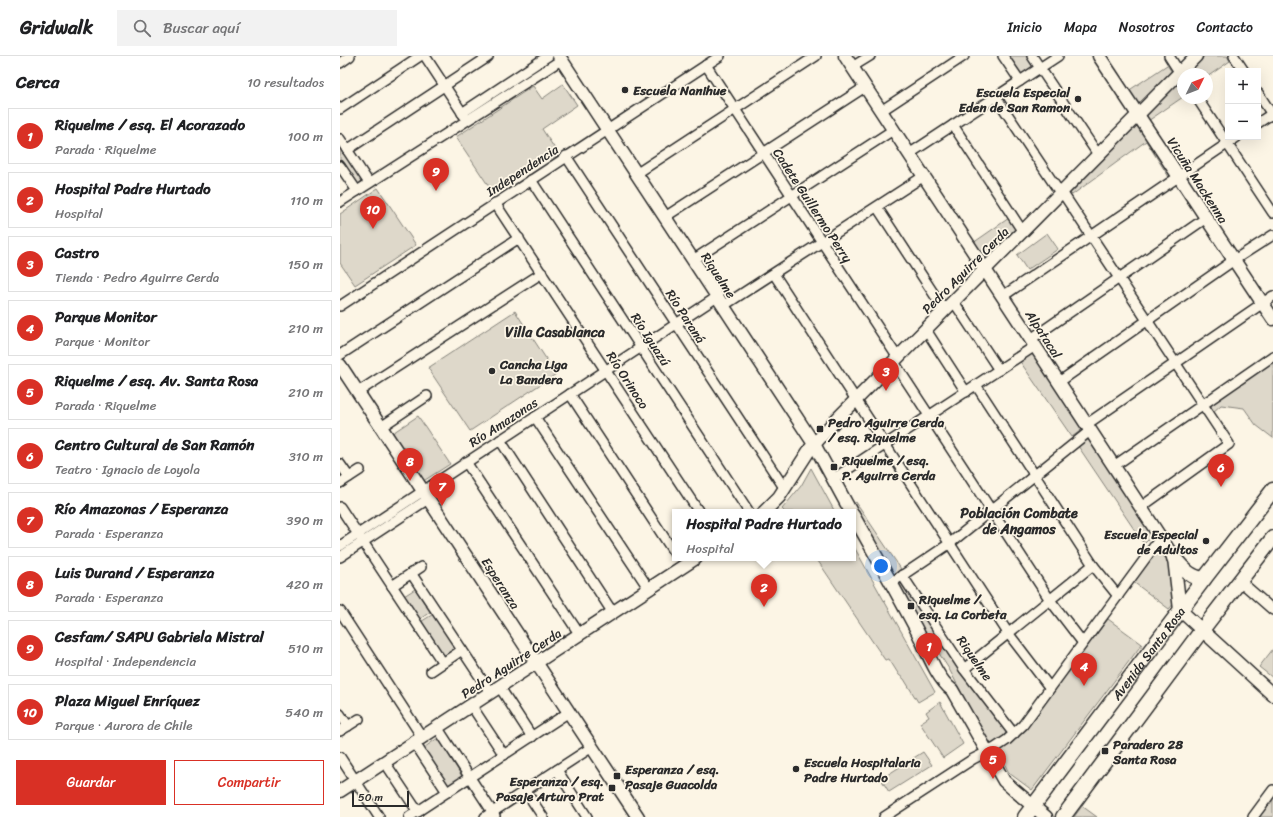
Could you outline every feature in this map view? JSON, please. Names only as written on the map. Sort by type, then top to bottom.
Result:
[{"type":"main road","name":"Avenida Santa Rosa","points":[[1029,811],[1204,578],[1273,490]]},
{"type":"main road","points":[[1063,817],[1202,630],[1273,538]]},
{"type":"main road","points":[[1174,558],[1191,575],[1196,578],[1204,578]]},
{"type":"street","points":[[340,63],[350,56]]},
{"type":"street","points":[[340,109],[420,56]]},
{"type":"street","points":[[425,56],[465,116]]},
{"type":"street","points":[[340,202],[465,116],[548,56]]},
{"type":"street","name":"Independencia","points":[[340,306],[720,56]]},
{"type":"street","points":[[636,174],[816,56]]},
{"type":"street","name":"Alpatacal","points":[[845,56],[1174,558],[1180,610]]},
{"type":"street","points":[[852,67],[870,56]]},
{"type":"street","points":[[881,111],[964,56]]},
{"type":"street","points":[[1003,56],[1020,82]]},
{"type":"street","points":[[1034,56],[1040,68],[1098,156]]},
{"type":"street","points":[[909,154],[1058,56]]},
{"type":"street","name":"Vicuña Mackenna","points":[[1099,56],[1273,319]]},
{"type":"street","points":[[1168,56],[1177,69]]},
{"type":"street","name":"Pedro Aguirre Cerda","points":[[1187,68],[1196,56]]},
{"type":"street","points":[[1234,56],[1242,68]]},
{"type":"street","points":[[347,150],[488,57]]},
{"type":"street","points":[[465,116],[560,58]]},
{"type":"street","name":"Riquelme","points":[[560,58],[814,444],[849,509]]},
{"type":"street","name":"Cadete Guillermo Perry","points":[[706,65],[822,242],[896,360],[929,416],[1050,600],[1083,643]]},
{"type":"street","name":"Pedro Aguirre Cerda","points":[[767,509],[785,489],[814,444],[1138,115],[1177,79]]},
{"type":"street","points":[[665,217],[865,87]]},
{"type":"street","points":[[996,97],[1056,187],[1062,192],[1229,444],[1141,507]]},
{"type":"street","points":[[1261,97],[1273,115],[1261,121]]},
{"type":"street","points":[[1201,104],[1273,212]]},
{"type":"street","points":[[953,125],[1023,232]]},
{"type":"street","points":[[693,260],[893,130]]},
{"type":"street","points":[[340,139],[369,183]]},
{"type":"street","points":[[1003,296],[1233,140]]},
{"type":"street","name":"Río Paraná","points":[[566,156],[785,489]]},
{"type":"street","points":[[340,166],[357,191]]},
{"type":"street","name":"Río Amazonas","points":[[360,538],[425,494],[466,462],[676,324],[774,274],[924,176]]},
{"type":"street","name":"Río Iguazú","points":[[531,180],[747,509]]},
{"type":"street","name":"Río Orinoco","points":[[495,203],[697,509]]},
{"type":"street","points":[[876,207],[945,311]]},
{"type":"street","points":[[833,479],[999,370],[1119,279],[1206,218]]},
{"type":"street","points":[[1058,382],[1234,260],[1273,235]]},
{"type":"street","points":[[340,355],[519,238]]},
{"type":"street","points":[[358,392],[542,273]]},
{"type":"street","points":[[774,274],[1008,634],[1050,688]]},
{"type":"street","points":[[891,583],[949,544],[991,511],[1035,476],[1089,427],[1175,363],[1273,296]]},
{"type":"street","points":[[954,302],[999,370]]},
{"type":"street","points":[[926,330],[966,392]]},
{"type":"street","points":[[1114,466],[1273,356]]},
{"type":"street","name":"Esperanza","points":[[340,365],[636,816]]},
{"type":"street","points":[[976,386],[1093,565],[1118,596]]},
{"type":"street","points":[[570,394],[672,549]]},
{"type":"street","points":[[381,427],[427,396]]},
{"type":"street","points":[[535,416],[649,589]]},
{"type":"street","points":[[500,440],[613,613]]},
{"type":"street","points":[[466,462],[580,635]]},
{"type":"street","points":[[340,464],[349,477]]},
{"type":"street","points":[[340,483],[360,470]]},
{"type":"street","points":[[340,507],[443,663]]},
{"type":"street","points":[[856,520],[938,672],[945,683],[952,690],[1004,780],[1013,789],[1029,811],[1046,817]]},
{"type":"street","points":[[884,817],[973,759],[1003,743],[1023,725],[1161,537]]},
{"type":"street","points":[[340,546],[360,538]]},
{"type":"street","points":[[340,557],[360,538]]},
{"type":"street","name":"Pedro Aguirre Cerda","points":[[340,791],[649,589],[680,562]]},
{"type":"street","points":[[964,669],[1093,565]]},
{"type":"street","points":[[392,586],[421,567]]},
{"type":"street","points":[[411,574],[462,650],[532,737]]},
{"type":"street","name":"Riquelme","points":[[902,575],[964,669],[1014,734]]},
{"type":"street","points":[[1240,580],[1273,610]]},
{"type":"street","points":[[1180,610],[1273,695]]},
{"type":"street","points":[[340,611],[418,739],[447,792]]},
{"type":"street","points":[[431,671],[462,650]]},
{"type":"street","points":[[471,705],[504,755]]},
{"type":"street","points":[[409,817],[569,712]]},
{"type":"street","points":[[340,714],[344,729],[359,719]]},
{"type":"street","points":[[437,727],[494,814]]},
{"type":"street","points":[[484,817],[494,814],[525,790],[592,747]]},
{"type":"street","points":[[340,757],[379,817]]},
{"type":"street","points":[[384,761],[418,812]]},
{"type":"street","points":[[556,770],[587,817]]},
{"type":"street","points":[[525,790],[543,817]]},
{"type":"street","points":[[1253,817],[1273,790]]},
{"type":"shaded area","points":[[1007,56],[1028,56],[1035,66],[1019,76]]},
{"type":"shaded area","points":[[1204,56],[1227,56],[1230,61],[1213,73],[1213,68],[1193,68]]},
{"type":"shaded area","points":[[1167,65],[1172,72],[1141,104],[1136,103],[1128,91]]},
{"type":"shaded area","points":[[1177,81],[1177,101],[1148,121],[1144,116]]},
{"type":"shaded area","points":[[563,84],[577,105],[542,129],[555,149],[494,194],[456,137],[533,86],[542,99]]},
{"type":"shaded area","points":[[1136,123],[1173,174],[1169,177],[1146,141],[1072,195],[1068,191]]},
{"type":"shaded area","points":[[340,145],[363,180],[356,186],[340,161]]},
{"type":"shaded area","points":[[378,188],[416,245],[355,285],[340,263],[340,214]]},
{"type":"shaded area","points":[[1009,218],[1017,230],[987,258],[983,259],[973,243]]},
{"type":"shaded area","points":[[1047,233],[1058,249],[1027,270],[1017,255]]},
{"type":"shaded area","name":"Cancha Liga La Bandera","points":[[515,311],[556,374],[470,431],[428,368]]},
{"type":"shaded area","points":[[1032,351],[1084,428],[1072,437],[1019,360]]},
{"type":"shaded area","points":[[1273,358],[1273,438],[1256,425],[1244,408],[1221,405],[1213,412],[1211,406],[1212,404]]},
{"type":"shaded area","points":[[418,416],[450,464],[422,482],[391,434]]},
{"type":"shaded area","points":[[1087,434],[1154,534],[1144,544],[1076,443]]},
{"type":"shaded area","points":[[811,468],[833,509],[782,509],[801,486]]},
{"type":"shaded area","points":[[856,502],[901,569],[891,576],[856,512],[856,509],[854,509],[852,505]]},
{"type":"shaded area","points":[[1159,546],[1171,561],[1176,601],[1169,609],[1132,581]]},
{"type":"shaded area","points":[[856,550],[935,692],[918,702],[904,679],[899,675],[889,659],[885,660],[818,561],[856,561]]},
{"type":"shaded area","points":[[901,582],[957,668],[1007,733],[994,744],[990,744],[986,739],[949,669],[896,586]]},
{"type":"shaded area","points":[[415,589],[430,612],[420,619],[404,596]]},
{"type":"shaded area","points":[[435,613],[456,648],[442,657],[419,623]]},
{"type":"shaded area","points":[[1108,619],[1142,644],[1032,790],[1009,773],[999,752],[1026,728]]},
{"type":"shaded area","points":[[1273,649],[1273,678],[1259,667]]},
{"type":"shaded area","points":[[940,702],[963,744],[943,758],[920,723],[929,717],[926,712]]},
{"type":"shaded area","points":[[438,738],[463,778],[447,788],[422,749]]},
{"type":"shaded area","points":[[923,752],[932,765],[889,792],[881,779]]},
{"type":"shaded area","points":[[1273,795],[1273,817],[1257,817]]},
{"type":"shaded area","points":[[1082,806],[1097,817],[1074,817]]},
{"type":"place","name":"Escuela Nanihue","points":[[625,90]]},
{"type":"place","name":"Escuela Especial Eden de San Ramon","points":[[1078,99]]},
{"type":"place","name":"Cesfam/ SAPU Gabriela Mistral","points":[[436,191]]},
{"type":"place","name":"Plaza Miguel Enríquez","points":[[373,229]]},
{"type":"place","name":"Cancha Liga La Bandera","points":[[492,371]]},
{"type":"place","name":"Castro","points":[[886,391]]},
{"type":"place","name":"Pedro Aguirre Cerda / esq. Riquelme","points":[[820,429]]},
{"type":"place","name":"Riquelme / esq. P. Aguirre Cerda","points":[[834,467]]},
{"type":"place","name":"Luis Durand / Esperanza","points":[[410,481]]},
{"type":"place","name":"Centro Cultural de San Ramón","points":[[1221,487]]},
{"type":"place","name":"Río Amazonas / Esperanza","points":[[442,506]]},
{"type":"place","name":"Escuela Especial de Adultos","points":[[1206,541]]},
{"type":"place","name":"Riquelme / esq. La Corbeta","points":[[911,606]]},
{"type":"place","name":"Hospital Padre Hurtado","points":[[764,607]]},
{"type":"place","name":"Riquelme / esq. El Acorazado","points":[[929,666]]},
{"type":"place","name":"Parque Monitor","points":[[1084,686]]},
{"type":"place","name":"Paradero 28 Santa Rosa","points":[[1105,751]]},
{"type":"place","name":"Escuela Hospitalaria Padre Hurtado","points":[[796,769]]},
{"type":"place","name":"Esperanza / esq. Pasaje Guacolda","points":[[617,776]]},
{"type":"place","name":"Riquelme / esq. Av. Santa Rosa","points":[[993,779]]},
{"type":"place","name":"Esperanza / esq. Pasaje Arturo Prat","points":[[612,788]]},
{"type":"district","name":"Villa Casablanca","points":[[555,332]]},
{"type":"district","name":"Población Combate de Angamos","points":[[1019,522]]}]
